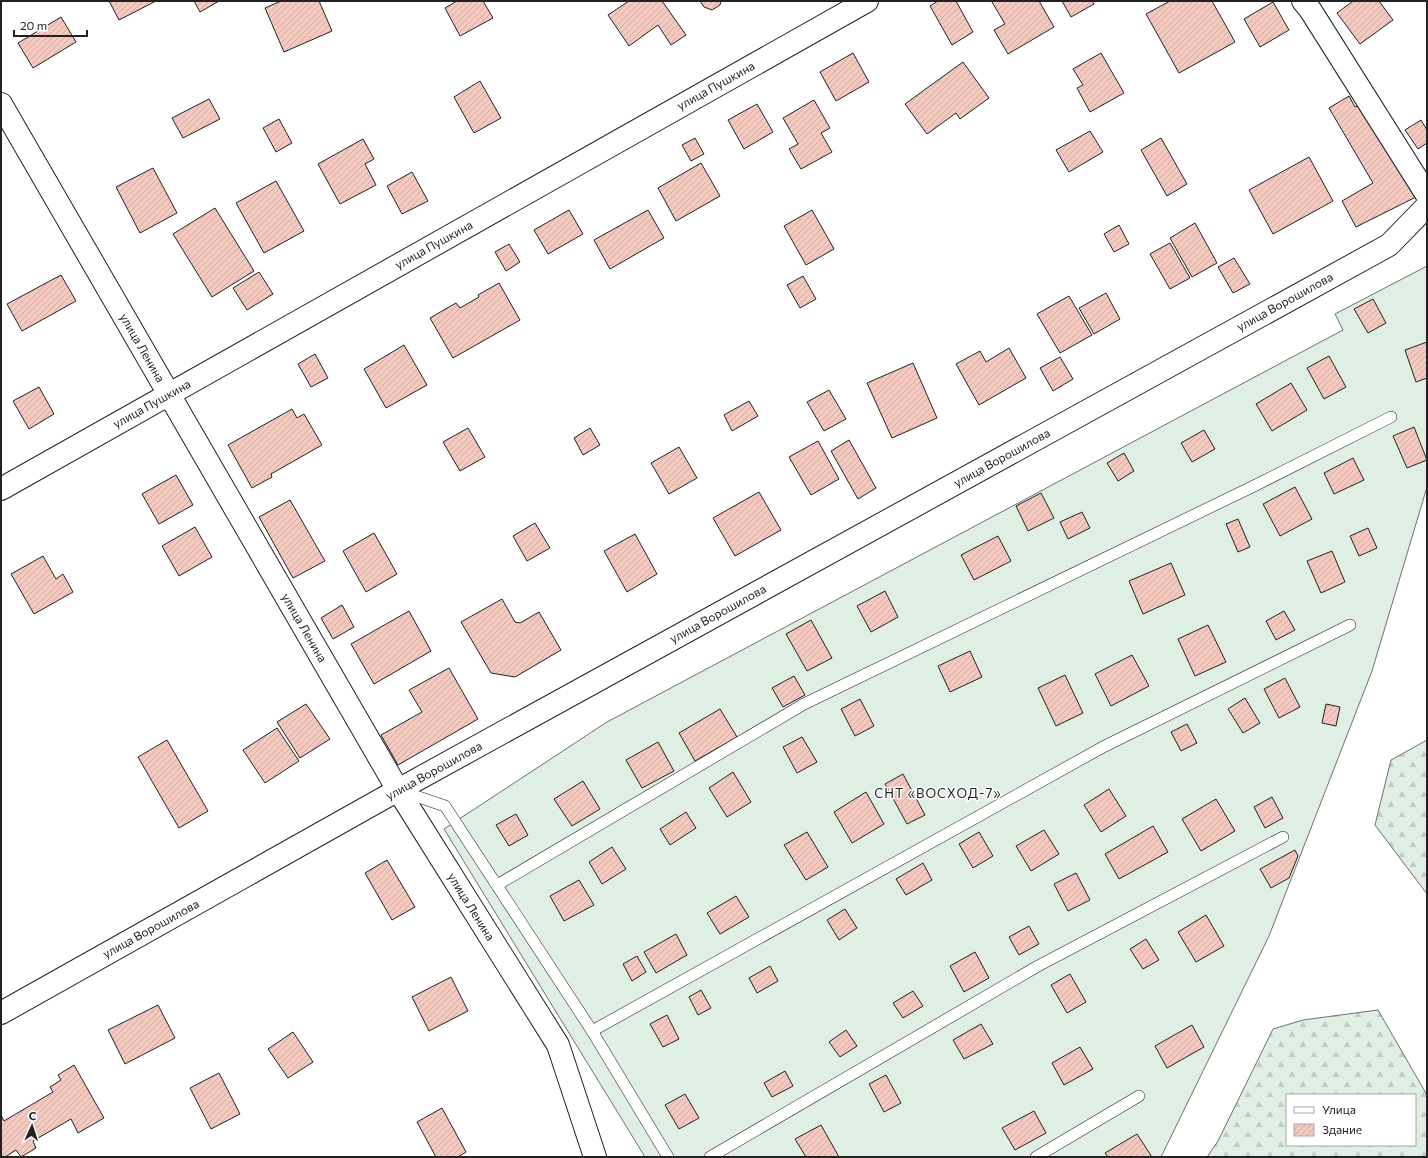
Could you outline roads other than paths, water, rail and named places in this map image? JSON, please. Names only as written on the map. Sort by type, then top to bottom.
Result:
[{"type":"street","name":"улица Пушкина","points":[[1,489],[867,1]]},
{"type":"street","points":[[1304,1],[1427,196]]},
{"type":"street","name":"улица Ленина","points":[[1,104],[398,790],[558,1045],[595,1157]]},
{"type":"street","name":"улица Ворошилова","points":[[1,1013],[398,790],[1389,245],[1427,206]]},
{"type":"lane","points":[[497,885],[804,704],[1249,488],[1391,417]]},
{"type":"lane","points":[[592,1031],[1103,747],[1350,625]]},
{"type":"lane","points":[[398,790],[445,806],[592,1031],[668,1157]]},
{"type":"lane","points":[[710,1157],[1038,966],[1283,837]]},
{"type":"lane","points":[[1036,1157],[1139,1096]]},
{"type":"district","name":"СНТ «ВОСХОД-7»","points":[[938,793]]}]
